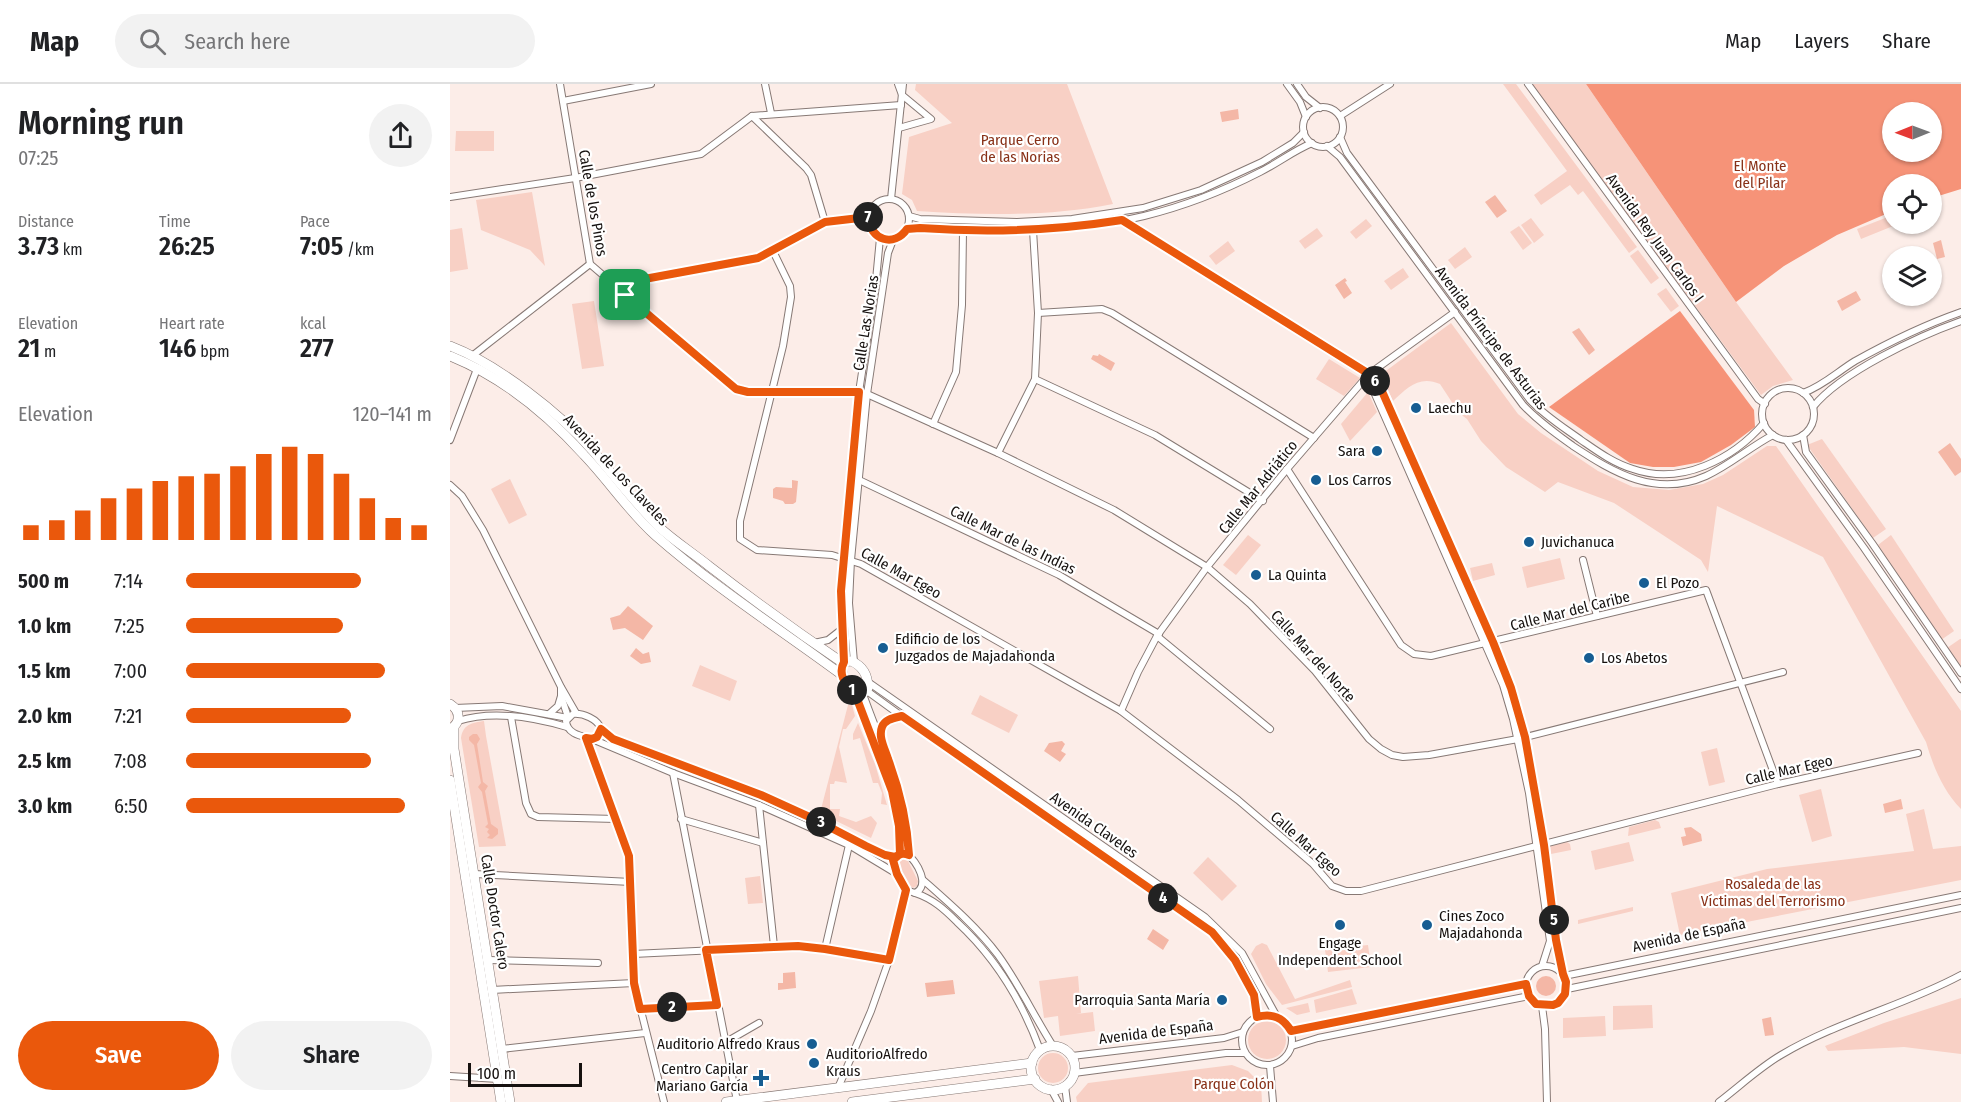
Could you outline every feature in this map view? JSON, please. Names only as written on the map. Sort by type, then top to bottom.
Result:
[{"type":"street","name":"Calle de los Pinos","points":[[560,84],[590,264],[736,389],[771,393],[859,392]]},
{"type":"street","points":[[563,101],[651,84]]},
{"type":"street","points":[[765,84],[771,113]]},
{"type":"street","points":[[898,84],[902,95],[931,119],[899,128]]},
{"type":"street","points":[[891,199],[903,84]]},
{"type":"street","points":[[909,216],[920,219],[1017,222],[1072,219],[1143,208],[1201,190],[1262,162],[1293,143],[1304,132],[1306,117],[1300,102],[1287,84]]},
{"type":"street","points":[[1297,84],[1306,97],[1320,108]]},
{"type":"street","points":[[1340,116],[1390,84]]},
{"type":"street","name":"Avenida Rey Juan Carlos I","points":[[1528,84],[1758,398],[1765,404]]},
{"type":"street","points":[[450,197],[575,178],[701,154],[752,116],[901,105]]},
{"type":"street","points":[[907,229],[963,231],[1072,228],[1145,216],[1202,199],[1266,169],[1296,149],[1312,144],[1328,146],[1340,137],[1342,127],[1340,116],[1331,109],[1314,109],[1306,117]]},
{"type":"street","points":[[752,116],[806,168],[811,176],[825,222]]},
{"type":"street","points":[[1304,132],[1312,144]]},
{"type":"street","name":"Avenida Príncipe de Asturias","points":[[1340,137],[1347,153],[1530,400],[1545,415],[1608,458],[1634,470],[1654,474],[1676,474],[1700,468],[1720,459],[1754,434],[1764,423]]},
{"type":"street","name":"Avenida Príncipe de Asturias","points":[[1328,146],[1340,157],[1523,405],[1539,422],[1603,466],[1632,480],[1679,483],[1703,477],[1723,467],[1773,435]]},
{"type":"street","points":[[891,199],[903,204],[909,216],[907,229],[899,238],[893,240],[880,238],[871,229],[868,217],[879,201],[891,199]]},
{"type":"street","points":[[625,295],[639,280],[758,258],[825,222],[868,217]]},
{"type":"street","points":[[1122,220],[1369,374],[1381,389],[1493,642],[1511,688],[1544,845],[1553,940],[1547,948],[1542,966]]},
{"type":"street","points":[[998,453],[1035,379],[1038,313],[1033,230]]},
{"type":"street","points":[[933,424],[956,372],[962,305],[963,231]]},
{"type":"street","points":[[842,675],[847,662],[842,629],[841,591],[847,558],[859,392],[880,238]]},
{"type":"street","name":"Calle Las Norias","points":[[847,662],[849,603],[847,558],[859,480],[867,394],[888,253],[893,240]]},
{"type":"street","points":[[772,251],[790,286],[791,297],[783,346],[740,521],[740,539],[758,550],[847,558]]},
{"type":"street","points":[[472,356],[590,264]]},
{"type":"street","points":[[1038,313],[1102,309],[1112,313],[1314,438]]},
{"type":"street","name":"Calle Mar Adriático","points":[[1121,711],[1158,635],[1207,567],[1287,469],[1369,374],[1455,312]]},
{"type":"street","points":[[1803,393],[1817,388],[1852,363],[1900,336],[1961,312]]},
{"type":"street","points":[[1813,407],[1821,396],[1857,372],[1906,344],[1961,321]]},
{"type":"street","name":"Avenida de Los Claveles","points":[[450,346],[472,356],[519,386],[559,418],[591,449],[634,501],[661,529],[813,643],[847,662]]},
{"type":"street","name":"Avenida de Los Claveles","points":[[450,356],[514,391],[555,425],[585,455],[628,508],[656,536],[842,675],[848,687],[863,689]]},
{"type":"street","points":[[450,440],[477,369]]},
{"type":"street","points":[[1369,374],[1374,392],[1503,686],[1521,738],[1536,847],[1553,940],[1563,975],[1566,989],[1558,1003],[1553,1005],[1536,1004],[1529,996],[1526,984],[1531,973],[1542,966],[1554,967],[1563,975]]},
{"type":"street","points":[[1035,379],[1155,435],[1263,501]]},
{"type":"street","points":[[1781,390],[1796,390],[1803,393],[1813,407],[1813,422],[1798,438],[1786,440],[1773,435],[1764,423],[1763,410],[1769,398],[1781,390]]},
{"type":"street","name":"Calle Mar del Norte","points":[[859,392],[998,453],[1113,510],[1207,567],[1250,604],[1315,671],[1369,739],[1381,749],[1403,757],[1428,755],[1521,738],[1783,672]]},
{"type":"street","points":[[1803,435],[1806,452],[1872,543],[1961,674]]},
{"type":"street","points":[[1786,440],[1961,689]]},
{"type":"street","name":"Calle Mar del Caribe","points":[[1287,469],[1401,645],[1414,654],[1431,656],[1706,590],[1740,684]]},
{"type":"street","points":[[450,476],[450,485],[462,496],[483,530],[576,713],[597,722],[601,729],[613,739],[761,795],[885,855],[909,855]]},
{"type":"street","name":"Calle Mar de las Indias","points":[[851,478],[1059,574],[1158,635],[1270,729]]},
{"type":"street","name":"Calle Mar Egeo","points":[[847,558],[1121,711],[1238,800],[1313,864],[1332,886],[1346,891],[1361,891],[1778,784],[1918,753]]},
{"type":"street","points":[[1583,560],[1597,616]]},
{"type":"street","points":[[813,643],[828,640],[842,629]]},
{"type":"street","points":[[847,662],[862,668],[863,689],[892,791],[899,826],[897,855],[893,866],[906,890],[938,904],[969,933],[990,957],[1015,993],[1032,1026],[1040,1050]]},
{"type":"street","points":[[1740,684],[1778,784]]},
{"type":"street","points":[[549,714],[558,706],[561,687]]},
{"type":"street","points":[[863,689],[1212,932],[1235,960],[1254,995],[1257,1017]]},
{"type":"street","points":[[863,689],[899,789],[908,825],[909,855],[923,880],[974,928],[996,953],[1021,989],[1053,1046]]},
{"type":"street","name":"Avenida Claveles","points":[[863,689],[1205,917],[1242,953],[1277,1017]]},
{"type":"street","points":[[561,696],[568,717],[567,727]]},
{"type":"street","points":[[453,706],[502,706],[568,717],[576,713]]},
{"type":"street","name":"Calle Doctor Calero","points":[[453,706],[459,716],[454,726],[454,749],[510,1102]]},
{"type":"street","points":[[454,726],[473,716],[511,717],[567,727],[571,732],[759,805],[849,845],[897,874]]},
{"type":"street","points":[[881,737],[882,727],[886,721],[902,716]]},
{"type":"street","points":[[511,717],[526,803],[531,814],[538,817],[616,819]]},
{"type":"street","points":[[589,738],[597,737],[601,729]]},
{"type":"street","points":[[589,738],[629,856],[634,983],[664,1102]]},
{"type":"street","points":[[673,773],[737,1101]]},
{"type":"street","name":"Calle Doctor Calero","points":[[450,780],[501,1102]]},
{"type":"street","points":[[759,805],[774,946]]},
{"type":"street","points":[[681,819],[763,843]]},
{"type":"street","points":[[825,949],[849,845]]},
{"type":"street","points":[[474,874],[631,882]]},
{"type":"street","points":[[915,893],[921,891],[923,880]]},
{"type":"street","points":[[838,1088],[871,1011],[889,960],[906,890]]},
{"type":"street","name":"Avenida de España","points":[[1563,975],[1961,895]]},
{"type":"street","name":"Avenida de España","points":[[1566,989],[1961,908]]},
{"type":"street","points":[[633,954],[774,946],[825,949],[889,960]]},
{"type":"street","points":[[488,960],[598,963]]},
{"type":"street","points":[[1719,1102],[1780,1055],[1797,1046],[1961,975]]},
{"type":"street","points":[[492,990],[634,983]]},
{"type":"street","points":[[1291,1031],[1526,984]]},
{"type":"street","points":[[1292,1046],[1318,1038],[1529,996]]},
{"type":"street","points":[[640,1009],[717,1005]]},
{"type":"street","points":[[1542,1006],[1547,1102]]},
{"type":"street","points":[[1270,1015],[1277,1017],[1288,1025],[1291,1031],[1292,1046],[1285,1059],[1270,1066],[1257,1064],[1245,1053],[1242,1046],[1243,1032],[1257,1017],[1270,1015]]},
{"type":"street","points":[[726,1042],[759,1023]]},
{"type":"street","name":"Avenida de España","points":[[1072,1056],[1224,1038],[1243,1032]]},
{"type":"street","points":[[502,1049],[645,1033]]},
{"type":"street","points":[[1053,1046],[1060,1047],[1072,1056],[1075,1067],[1071,1080],[1065,1086],[1051,1089],[1044,1088],[1035,1079],[1031,1068],[1040,1050],[1053,1046]]},
{"type":"street","name":"Avenida de España","points":[[1074,1072],[1214,1054],[1245,1053]]},
{"type":"street","points":[[726,1102],[1032,1063]]},
{"type":"street","points":[[1270,1066],[1273,1102]]},
{"type":"street","points":[[450,1076],[498,1079]]},
{"type":"street","points":[[852,1102],[1035,1079]]},
{"type":"street","points":[[1065,1086],[1067,1102]]},
{"type":"street","points":[[1051,1089],[1058,1102]]},
{"type":"green space","name":"Parque Cerro de las Norias","points":[[916,84],[1067,84],[1113,204],[1064,211],[1015,214],[917,211],[912,200],[902,194],[909,137],[952,123],[915,90]]},
{"type":"green space","points":[[1503,84],[1516,84],[1637,247],[1629,253],[1583,191],[1578,195],[1570,185],[1541,205],[1534,195],[1567,171]]},
{"type":"green space","points":[[1531,84],[1586,84],[1736,302],[1793,380],[1773,386],[1761,395]]},
{"type":"green space","name":"El Monte del Pilar","points":[[1586,84],[1961,84],[1961,189],[1942,195],[1942,174],[1882,174],[1882,216],[1837,235],[1784,266],[1736,302]]},
{"type":"green space","points":[[456,131],[494,131],[494,151],[455,151]]},
{"type":"green space","points":[[532,192],[545,266],[530,250],[481,230],[476,200]]},
{"type":"green space","points":[[1531,218],[1544,235],[1534,243],[1521,225]]},
{"type":"green space","points":[[1366,219],[1372,226],[1356,239],[1350,232]]},
{"type":"green space","points":[[1882,219],[1882,230],[1861,239],[1857,229]]},
{"type":"green space","points":[[1519,226],[1532,243],[1523,250],[1510,232]]},
{"type":"green space","points":[[462,228],[468,269],[450,272],[450,230]]},
{"type":"green space","points":[[1317,228],[1323,236],[1305,249],[1299,241]]},
{"type":"green space","points":[[1228,241],[1235,251],[1216,265],[1209,256]]},
{"type":"green space","points":[[1465,247],[1472,257],[1455,269],[1448,260]]},
{"type":"green space","points":[[1638,250],[1659,278],[1651,284],[1630,256]]},
{"type":"green space","points":[[1403,268],[1409,277],[1391,290],[1384,281]]},
{"type":"green space","points":[[1666,288],[1679,306],[1671,312],[1657,294]]},
{"type":"green space","points":[[594,301],[604,366],[582,369],[572,304]]},
{"type":"green space","points":[[1680,311],[1754,410],[1755,427],[1731,445],[1701,462],[1674,467],[1653,467],[1630,463],[1549,407]]},
{"type":"green space","points":[[1451,323],[1518,414],[1541,433],[1598,471],[1633,487],[1669,490],[1703,484],[1723,475],[1767,446],[1776,446],[1961,711],[1961,809],[1944,786],[1935,769],[1926,742],[1823,557],[1717,506],[1708,572],[1701,560],[1614,503],[1558,482],[1545,492],[1506,467],[1481,441],[1440,384],[1426,381],[1414,384],[1393,401],[1381,377],[1383,373]]},
{"type":"green space","points":[[1329,359],[1360,378],[1344,396],[1316,379]]},
{"type":"green space","points":[[1368,392],[1377,412],[1350,441],[1341,424]]},
{"type":"green space","points":[[1822,439],[1886,529],[1873,538],[1807,445]]},
{"type":"green space","points":[[510,479],[527,515],[509,524],[491,489]]},
{"type":"green space","points":[[1248,535],[1261,545],[1236,575],[1223,565]]},
{"type":"green space","points":[[1891,535],[1954,631],[1941,640],[1878,545]]},
{"type":"green space","points":[[1560,558],[1565,579],[1527,588],[1522,567]]},
{"type":"green space","points":[[1492,563],[1495,575],[1473,581],[1470,568]]},
{"type":"green space","points":[[1961,639],[1961,667],[1947,648]]},
{"type":"green space","points":[[700,665],[737,681],[730,701],[692,686]]},
{"type":"green space","points":[[980,695],[1018,715],[1009,733],[971,714]]},
{"type":"green space","points":[[848,705],[852,705],[855,716],[846,729],[843,729],[839,747],[847,783],[835,781],[834,784],[830,784],[830,809],[840,809],[839,816],[856,822],[871,816],[877,823],[871,838],[820,813]]},
{"type":"green space","points":[[484,721],[506,846],[479,847],[461,738],[466,727]]},
{"type":"green space","points":[[858,723],[875,764],[887,805],[881,804],[882,793],[878,783],[873,783],[860,738],[853,740]]},
{"type":"green space","points":[[1717,748],[1725,782],[1709,786],[1701,752]]},
{"type":"green space","points":[[1821,789],[1832,836],[1812,842],[1799,795]]},
{"type":"green space","name":"Rosaleda de las Víctimas del Terrorismo","points":[[1924,809],[1933,849],[1961,846],[1961,880],[1680,935],[1671,893],[1767,869],[1914,851],[1906,814]]},
{"type":"green space","points":[[1655,820],[1659,822],[1661,828],[1628,836],[1629,827]]},
{"type":"green space","points":[[1567,842],[1571,850],[1551,854],[1550,846]]},
{"type":"green space","points":[[1629,842],[1634,861],[1595,870],[1591,851]]},
{"type":"green space","points":[[1208,857],[1237,886],[1222,901],[1193,873]]},
{"type":"green space","points":[[904,859],[908,861],[918,881],[917,886],[913,888],[905,880],[899,868],[899,862]]},
{"type":"green space","points":[[760,876],[763,903],[748,904],[745,878]]},
{"type":"green space","points":[[1633,907],[1633,911],[1578,924],[1578,920]]},
{"type":"green space","points":[[1262,943],[1267,945],[1295,999],[1350,980],[1352,987],[1282,1005],[1266,984],[1251,954],[1256,946]]},
{"type":"green space","points":[[1368,945],[1371,967],[1328,972],[1325,950]]},
{"type":"green space","points":[[1078,976],[1081,1013],[1076,1014],[1093,1012],[1095,1031],[1060,1036],[1058,1016],[1044,1018],[1039,981]]},
{"type":"green space","points":[[1352,989],[1357,1004],[1316,1013],[1314,1000]]},
{"type":"green space","points":[[1961,998],[1961,1054],[1904,1047],[1828,1051],[1825,1046],[1884,1023]]},
{"type":"green space","points":[[1308,1003],[1310,1012],[1297,1015],[1286,1008]]},
{"type":"green space","points":[[1652,1005],[1653,1028],[1613,1030],[1613,1006]]},
{"type":"green space","points":[[1605,1016],[1606,1036],[1563,1038],[1563,1018]]},
{"type":"green space","points":[[1267,1021],[1280,1027],[1286,1040],[1280,1053],[1267,1059],[1254,1053],[1248,1040],[1254,1027]]},
{"type":"green space","points":[[1053,1053],[1064,1057],[1068,1068],[1064,1079],[1053,1083],[1042,1079],[1038,1068],[1042,1057]]},
{"type":"green space","name":"Parque Colón","points":[[1232,1065],[1248,1071],[1261,1084],[1262,1102],[1077,1102],[1076,1097],[1088,1083]]},
{"type":"shaded area","points":[[1238,109],[1239,119],[1222,122],[1220,112]]},
{"type":"shaded area","points":[[1495,195],[1507,211],[1497,218],[1485,202]]},
{"type":"shaded area","points":[[1941,240],[1945,257],[1942,258],[1942,246],[1934,246],[1933,243]]},
{"type":"shaded area","points":[[1345,278],[1352,293],[1344,299],[1335,285]]},
{"type":"shaded area","points":[[1856,291],[1861,300],[1842,311],[1837,301]]},
{"type":"shaded area","points":[[1579,328],[1595,350],[1589,355],[1572,332]]},
{"type":"shaded area","points":[[1099,354],[1115,363],[1111,371],[1091,359],[1093,355],[1098,356]]},
{"type":"shaded area","points":[[1950,443],[1961,459],[1961,472],[1955,476],[1938,452]]},
{"type":"shaded area","points":[[792,480],[798,481],[796,502],[785,504],[773,498],[773,489],[776,487],[792,488]]},
{"type":"shaded area","points":[[628,606],[653,626],[643,640],[625,628],[613,630],[610,618],[620,615]]},
{"type":"shaded area","points":[[636,648],[643,654],[649,652],[651,662],[641,664],[630,656]]},
{"type":"shaded area","points":[[473,734],[477,734],[480,739],[477,744],[483,782],[488,786],[485,791],[491,824],[498,829],[498,834],[492,839],[487,838],[490,835],[487,832],[489,829],[485,827],[488,824],[482,792],[478,787],[481,783],[474,745],[469,740]]},
{"type":"shaded area","points":[[1062,741],[1065,744],[1061,751],[1066,754],[1060,762],[1044,751],[1049,743]]},
{"type":"shaded area","points":[[1901,799],[1903,809],[1885,813],[1883,804]]},
{"type":"shaded area","points":[[1691,827],[1701,834],[1702,841],[1683,846],[1681,837],[1686,836],[1684,828]]},
{"type":"shaded area","points":[[1153,929],[1169,940],[1163,950],[1147,939]]},
{"type":"shaded area","points":[[795,972],[796,988],[778,990],[778,983],[783,983],[783,973]]},
{"type":"shaded area","points":[[1546,976],[1553,979],[1556,986],[1553,993],[1546,996],[1539,993],[1536,986],[1539,979]]},
{"type":"shaded area","points":[[953,980],[955,994],[927,997],[925,983]]},
{"type":"shaded area","points":[[1771,1017],[1774,1035],[1765,1036],[1762,1019]]},
{"type":"place","name":"Laechu","points":[[1416,408]]},
{"type":"place","name":"Sara","points":[[1377,451]]},
{"type":"place","name":"Los Carros","points":[[1316,480]]},
{"type":"place","name":"Juvichanuca","points":[[1529,542]]},
{"type":"place","name":"La Quinta","points":[[1256,575]]},
{"type":"place","name":"El Pozo","points":[[1644,583]]},
{"type":"place","name":"Edificio de los Juzgados de Majadahonda","points":[[883,648]]},
{"type":"place","name":"Los Abetos","points":[[1589,658]]},
{"type":"place","name":"Engage Independent School","points":[[1340,925]]},
{"type":"place","name":"Cines Zoco Majadahonda","points":[[1427,925]]},
{"type":"place","name":"Parroquia Santa María","points":[[1222,1000]]},
{"type":"place","name":"Auditorio Alfredo Kraus","points":[[812,1044]]},
{"type":"place","name":"AuditorioAlfredo Kraus","points":[[814,1063]]},
{"type":"place","name":"Centro Capilar Mariano García","points":[[761,1078]]},
{"type":"route","points":[[625,295],[639,280],[758,258],[825,222],[868,217],[875,234],[886,240],[893,240],[899,238],[907,229],[1017,231],[1072,228],[1122,220],[1369,374],[1381,389],[1493,642],[1511,688],[1525,737],[1544,845],[1556,940],[1566,982],[1562,999],[1553,1005],[1536,1004],[1529,996],[1526,984],[1291,1031],[1283,1020],[1277,1017],[1263,1015],[1257,1017],[1254,995],[1235,960],[1212,932],[902,716],[886,721],[882,727],[881,737],[899,789],[908,825],[909,855],[904,853],[900,854],[895,857],[885,855],[761,795],[613,739],[601,729],[599,735],[594,739],[586,738],[629,856],[634,983],[640,1009],[717,1005],[706,950],[798,946],[889,960],[906,890],[893,866],[893,860],[900,854],[897,810],[892,791],[854,691],[848,687],[842,675],[844,662],[841,591],[859,392],[848,390],[771,393],[736,389],[625,295]]}]
